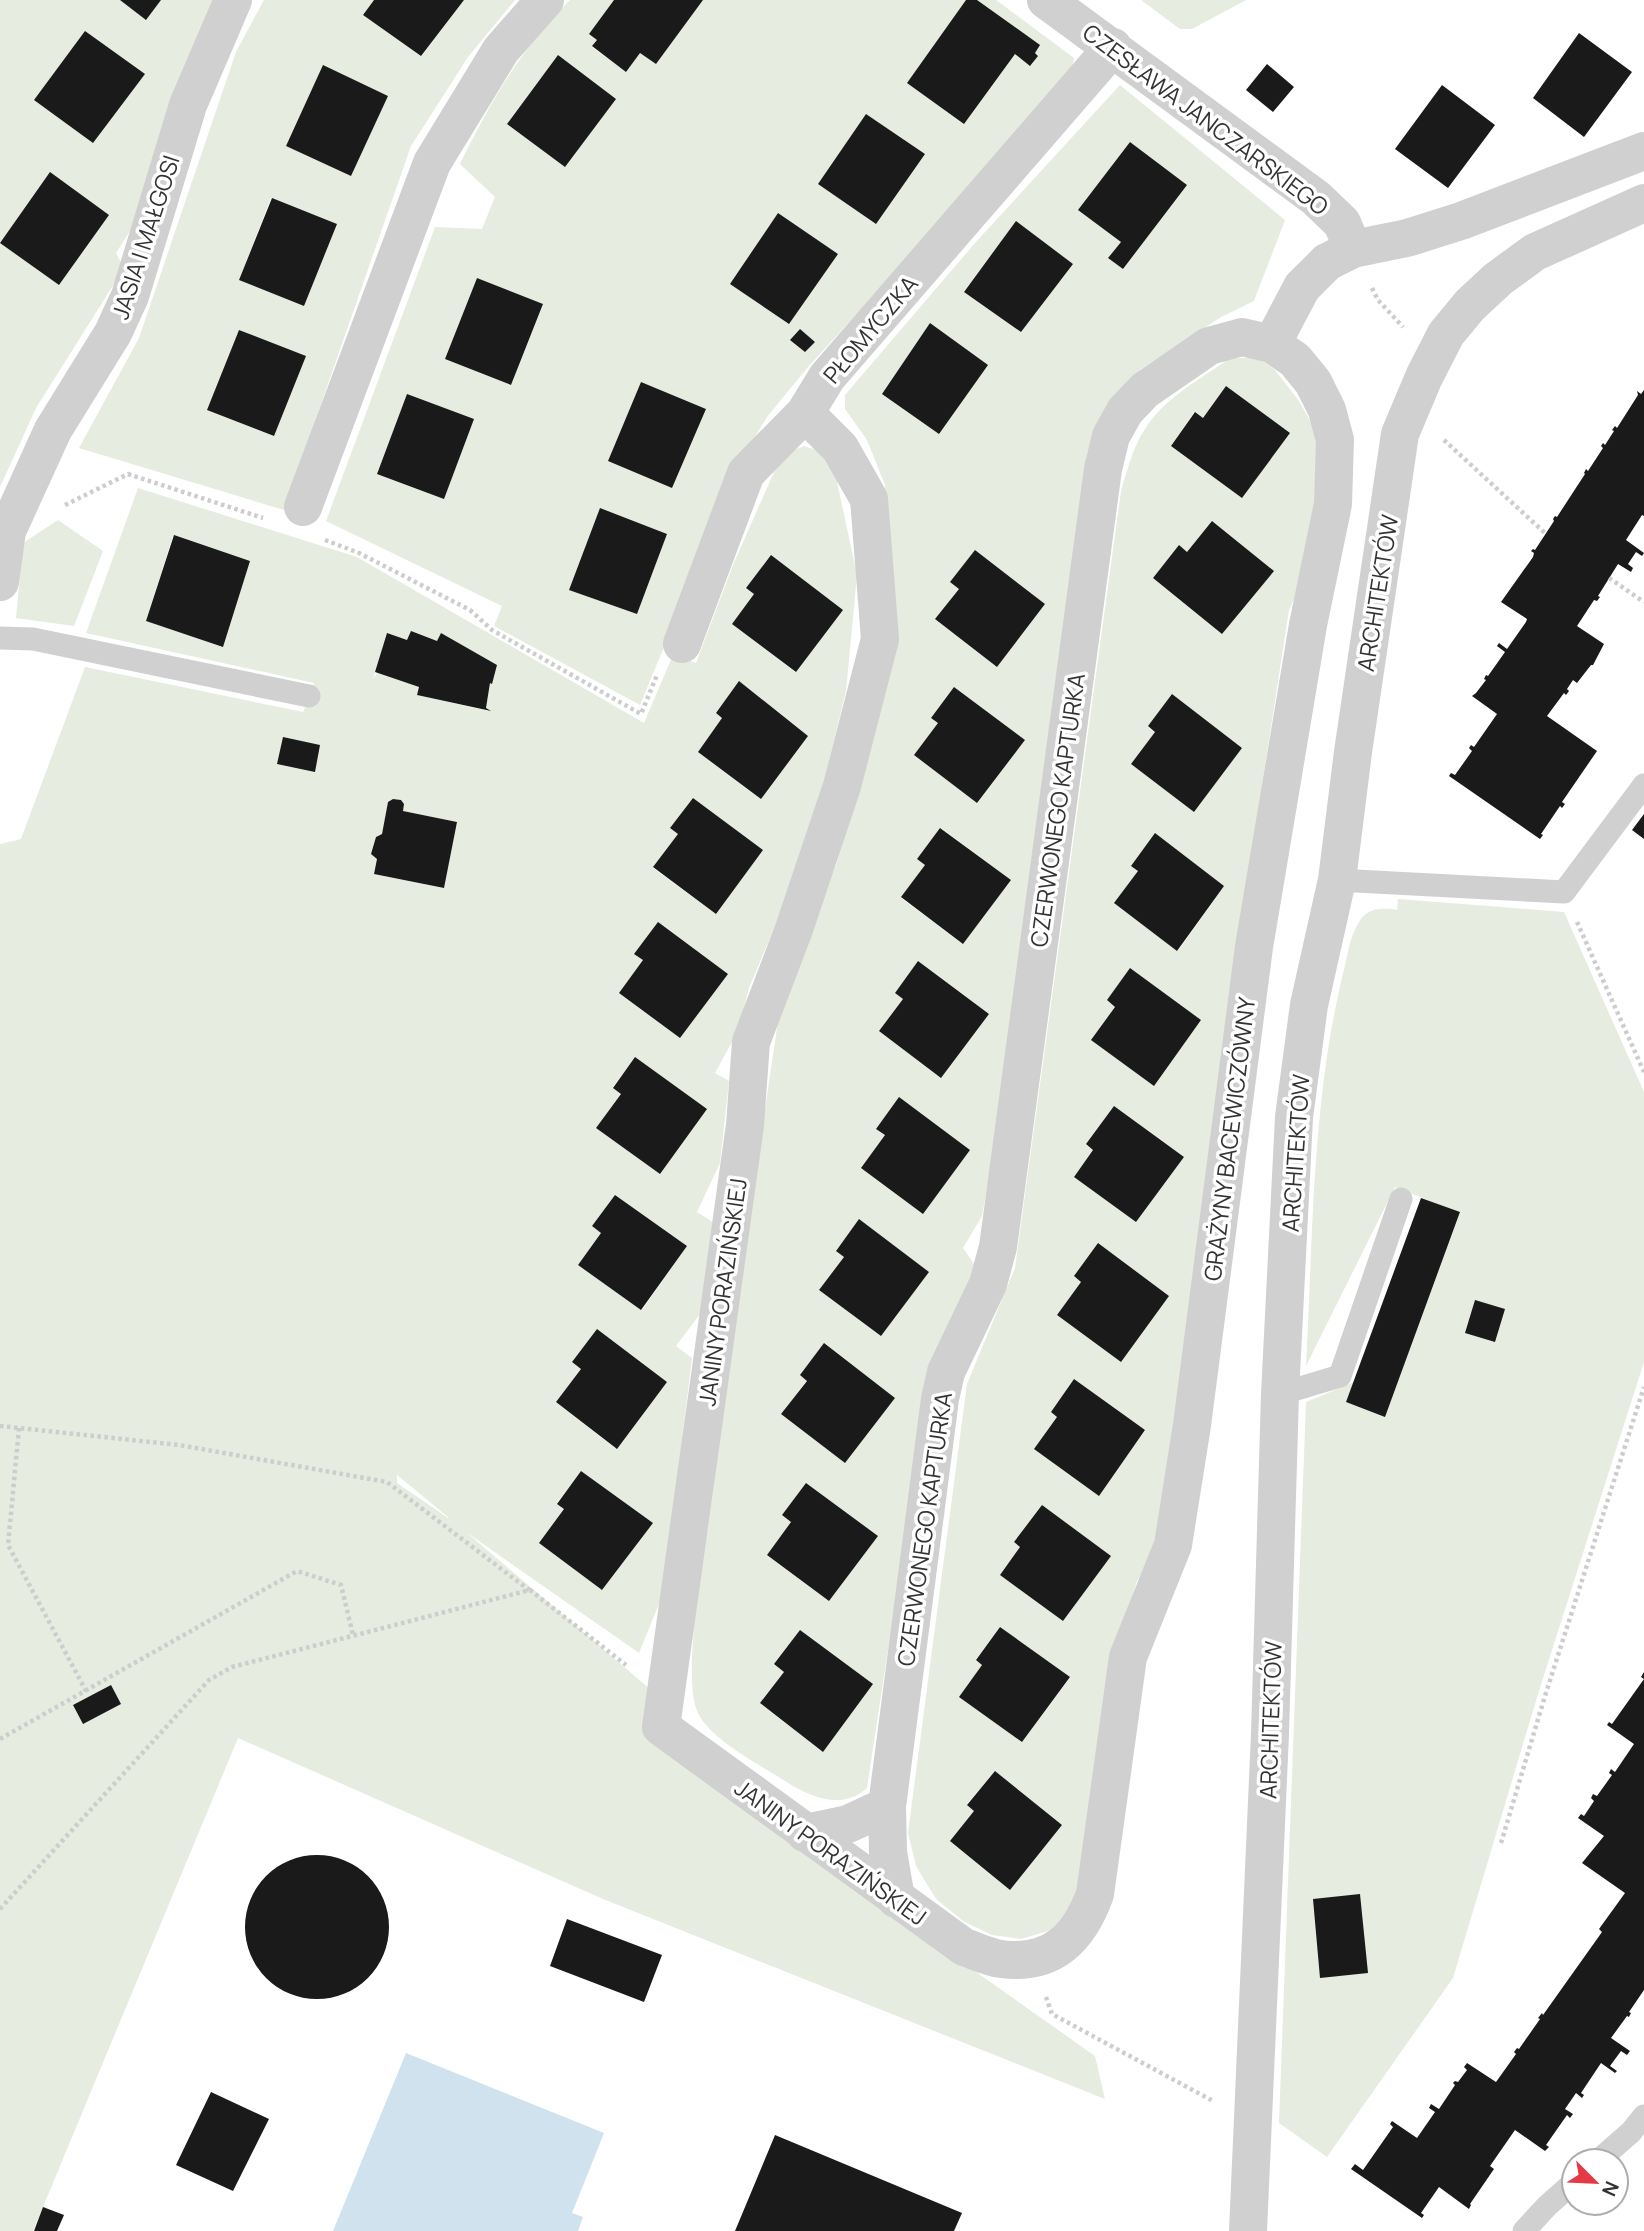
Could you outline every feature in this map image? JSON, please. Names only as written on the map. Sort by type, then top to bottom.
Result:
[{"type":"street","name":"JASIA I MAŁGOSI","points":[[0,582],[7,531],[53,430],[113,333],[130,296],[188,105],[233,0]]},
{"type":"street","points":[[299,517],[432,163],[501,50],[545,0]]},
{"type":"street","name":"CZESŁAWA JANCZARSKIEGO","points":[[1046,0],[1317,198],[1342,223],[1353,249]]},
{"type":"street","name":"PŁOMYCZKA","points":[[682,644],[746,473],[805,413],[827,377],[1112,47]]},
{"type":"street","points":[[1272,344],[1302,287],[1327,262],[1353,249],[1407,239],[1461,221],[1644,151]]},
{"type":"street","name":"ARCHITEKTÓW","points":[[1248,2231],[1269,1748],[1280,1394],[1294,1117],[1309,1005],[1337,880],[1400,434],[1446,334],[1470,305],[1498,279],[1535,252],[1644,203]]},
{"type":"street","name":"CZERWONEGO KAPTURKA","points":[[896,1899],[888,1852],[887,1806],[940,1399],[946,1373],[988,1284],[998,1247],[1101,483],[1111,436],[1125,411],[1145,390],[1209,346],[1242,337],[1272,344]]},
{"type":"street","name":"GRAŻYNY BACEWICZÓWNY","points":[[1052,1950],[1082,1926],[1095,1894],[1128,1657],[1173,1545],[1194,1412],[1254,947],[1308,625],[1333,504],[1335,440],[1327,410],[1313,382],[1295,360],[1272,344]]},
{"type":"street","name":"JANINY PORAZIŃSKIEJ","points":[[805,413],[840,448],[869,499],[880,639],[842,786],[794,929],[751,1042],[745,1125],[661,1727],[964,1947],[999,1959],[1018,1960],[1052,1950]]},
{"type":"street","points":[[805,1833],[848,1824],[887,1806]]},
{"type":"lane","points":[[0,638],[33,639],[309,696]]},
{"type":"lane","points":[[1337,880],[1564,892],[1644,785]]},
{"type":"lane","points":[[1280,1394],[1340,1376],[1401,1199]]},
{"type":"lane","points":[[1613,2147],[1644,2116]]},
{"type":"lane","points":[[1524,2231],[1560,2194]]},
{"type":"path","points":[[1353,249],[1378,300],[1404,328],[1424,377]]},
{"type":"path","points":[[1478,471],[1546,534]]},
{"type":"path","points":[[7,531],[128,474],[299,517],[359,553],[470,610],[492,630],[641,714],[668,650],[682,644]]},
{"type":"path","points":[[1609,578],[1644,602]]},
{"type":"path","points":[[1564,892],[1644,1072]]},
{"type":"path","points":[[1501,1843],[1644,1387]]},
{"type":"path","points":[[0,1426],[179,1445],[387,1482],[665,1695]]},
{"type":"path","points":[[19,1428],[8,1545],[86,1691]]},
{"type":"path","points":[[0,1740],[297,1571],[341,1585],[353,1635]]},
{"type":"path","points":[[0,1909],[209,1680],[232,1667],[530,1591]]},
{"type":"path","points":[[1052,1950],[1052,2014],[1221,2105]]},
{"type":"shaded area","points":[[0,0],[120,0],[146,19],[161,0],[214,0],[145,207],[116,253],[124,268],[36,408],[0,487]],"holes":[[[144,75],[93,143],[35,100]],[[50,173],[109,215],[59,285],[0,243]]]},
{"type":"shaded area","points":[[264,0],[374,0],[363,15],[421,56],[464,0],[515,0],[468,57],[411,146],[284,510],[79,448],[139,338],[236,52]],"holes":[[[323,66],[388,96],[351,176],[286,146]],[[271,198],[337,224],[304,306],[239,280]],[[239,330],[305,356],[273,436],[208,410]]]},
{"type":"shaded area","points":[[570,0],[614,0],[589,34],[597,40],[592,47],[626,71],[640,53],[656,64],[703,0],[966,0],[1015,54],[1031,65],[1038,55],[977,0],[996,0],[1074,58],[1071,80],[808,367],[767,417],[742,458],[640,705],[494,626],[502,606],[326,521],[435,227],[482,229],[495,197],[460,164],[508,77],[552,18]],"holes":[[[558,55],[615,99],[564,166],[507,124]],[[866,114],[925,154],[875,224],[819,183]],[[778,213],[838,254],[789,324],[731,284]],[[477,278],[543,305],[511,385],[445,359]],[[800,329],[815,342],[805,352],[791,340]],[[641,382],[706,409],[672,488],[608,461]],[[407,395],[473,420],[444,498],[377,473]],[[600,508],[667,534],[637,614]]]},
{"type":"shaded area","points":[[1141,0],[1246,0],[1192,29],[1180,29]]},
{"type":"shaded area","points":[[1120,85],[1285,220],[1254,301],[1221,317],[1141,369],[1114,396],[1100,419],[1087,453],[1063,655],[1005,1086],[982,1216],[963,1248],[974,1264],[907,1524],[867,1788],[847,1799],[826,1799],[795,1787],[737,1751],[704,1723],[693,1696],[693,1646],[734,1326],[779,1015],[790,978],[836,865],[892,651],[895,628],[885,485],[867,440],[845,409],[845,395],[975,243]],"holes":[[[1130,142],[1187,185],[1123,269],[1108,258],[1121,242],[1079,210]],[[1016,222],[1073,264],[1021,332],[964,291]],[[975,550],[1045,604],[997,667],[936,620],[959,589],[951,582]],[[954,687],[1025,740],[977,803],[915,756],[938,723],[931,718]],[[941,828],[1011,880],[963,944],[901,898],[925,865],[917,859]],[[918,961],[989,1014],[942,1077],[879,1031],[903,999],[895,993]],[[899,1098],[970,1150],[923,1214],[861,1168],[885,1135],[876,1129]],[[859,1220],[929,1272],[881,1336],[819,1290],[844,1257],[836,1250]],[[824,1344],[895,1398],[845,1463],[781,1414],[807,1380]],[[806,1483],[878,1536],[829,1601],[767,1555],[791,1522],[782,1515]],[[800,1630],[873,1684],[823,1752],[760,1703],[784,1672],[774,1664]]]},
{"type":"shaded area","points":[[1230,358],[1259,358],[1275,370],[1299,401],[1317,433],[1322,481],[1303,580],[1289,610],[1254,837],[1157,1550],[1137,1581],[1110,1664],[1103,1750],[1074,1906],[1051,1930],[1021,1939],[992,1935],[963,1921],[936,1899],[916,1866],[908,1833],[967,1384],[1015,1268],[1121,491],[1137,443],[1153,418],[1173,398]],"holes":[[[1226,386],[1290,433],[1242,497],[1171,446],[1194,412],[1203,418]],[[1212,521],[1273,571],[1222,634],[1153,578],[1179,546],[1187,552]],[[1172,694],[1242,748],[1194,812],[1131,764],[1155,732],[1148,726]],[[1138,871],[1224,886],[1178,951],[1115,904]],[[1130,969],[1201,1020],[1154,1085],[1092,1040],[1115,1007],[1107,1000]],[[1114,1106],[1184,1157],[1136,1222],[1074,1177],[1093,1150],[1086,1144]],[[1098,1243],[1169,1296],[1120,1361],[1057,1315],[1081,1282],[1074,1276]],[[1074,1379],[1145,1431],[1098,1495],[1057,1417],[1051,1412]],[[1042,1505],[1111,1556],[1063,1621],[1000,1575],[1020,1547],[1014,1542]],[[1000,1627],[1070,1678],[1022,1742],[960,1697],[982,1665],[976,1659]],[[995,1771],[1062,1825],[1010,1890],[974,1811],[967,1804]]]},
{"type":"shaded area","points":[[804,446],[819,451],[836,477],[857,575],[846,691],[808,847],[749,988],[738,1031],[715,1073],[729,1081],[720,1163],[697,1212],[714,1223],[700,1314],[676,1346],[692,1358],[663,1594],[639,1653],[466,1532],[651,1690],[645,1738],[1095,2056],[1105,2099],[603,1899],[238,1738],[33,2231],[0,2231],[0,844],[21,839],[85,667],[303,712],[314,683],[86,633],[138,488],[357,557],[644,723],[673,655],[696,663],[733,565],[774,472],[789,452]],"holes":[[[173,536],[250,561],[222,646],[146,621]],[[771,556],[842,610],[795,672],[732,624],[754,594],[746,588]],[[441,633],[497,665],[490,683],[486,708],[488,711],[417,695],[419,687],[377,673],[373,679],[387,634],[407,640],[437,641]],[[740,682],[808,736],[761,799],[698,752],[722,718],[716,713]],[[693,798],[763,850],[716,914],[653,868],[678,834],[670,828]],[[393,799],[404,804],[403,811],[457,822],[443,888],[374,874],[377,859],[371,854],[376,837],[382,834],[388,802]],[[635,954],[728,974],[680,1038],[619,993],[643,960]],[[635,1057],[660,1174],[596,1128],[621,1094],[613,1087]],[[615,1195],[687,1246],[642,1310],[578,1265],[601,1233],[592,1226]],[[597,1329],[667,1382],[616,1449],[556,1402],[581,1369],[572,1362]],[[581,1471],[653,1523],[602,1590],[540,1543],[564,1509],[557,1503]],[[397,1475],[448,1517],[397,1483]]]},
{"type":"shaded area","points":[[58,520],[103,551],[74,626],[16,618],[23,543]]},
{"type":"shaded area","points":[[1398,899],[1564,912],[1644,1092],[1644,1362],[1538,1694],[1453,1978],[1327,2157],[1279,2123],[1306,1402],[1354,1382],[1346,1402],[1385,1416],[1460,1213],[1395,1187],[1306,1366],[1315,1170],[1332,1025],[1356,928],[1371,911],[1397,910]]},
{"type":"water","points":[[406,2053],[604,2133],[572,2213],[583,2217],[578,2231],[333,2231]]},
{"type":"building","points":[[120,0],[161,0],[146,20]]},
{"type":"building","points":[[374,0],[464,0],[421,56],[363,15]]},
{"type":"building","points":[[614,0],[703,0],[656,64],[640,53],[626,72],[592,46],[597,40],[589,34]]},
{"type":"building","points":[[966,0],[977,0],[1040,45],[1035,53],[1038,56],[1030,66],[1015,54],[964,124],[907,83]]},
{"type":"building","points":[[85,31],[145,74],[93,143],[34,100]]},
{"type":"building","points":[[1579,33],[1632,72],[1584,137],[1533,98]]},
{"type":"building","points":[[558,55],[616,99],[565,167],[507,124]]},
{"type":"building","points":[[1267,64],[1294,87],[1273,112],[1246,90]]},
{"type":"building","points":[[323,65],[388,96],[351,176],[286,146]]},
{"type":"building","points":[[1442,85],[1495,125],[1448,188],[1395,149]]},
{"type":"building","points":[[866,114],[925,154],[876,224],[818,184]]},
{"type":"building","points":[[1130,142],[1187,185],[1123,269],[1108,258],[1121,242],[1078,210]]},
{"type":"building","points":[[50,172],[109,215],[59,285],[0,243]]},
{"type":"building","points":[[272,198],[337,224],[304,306],[239,280]]},
{"type":"building","points":[[778,213],[838,254],[789,324],[730,284]]},
{"type":"building","points":[[1016,221],[1073,264],[1021,332],[964,292]]},
{"type":"building","points":[[477,278],[543,304],[511,385],[445,359]]},
{"type":"building","points":[[930,323],[988,365],[939,434],[882,394]]},
{"type":"building","points":[[800,329],[815,342],[805,352],[790,340]]},
{"type":"building","points":[[239,330],[306,356],[274,436],[207,410]]},
{"type":"building","points":[[641,382],[706,409],[672,488],[608,461]]},
{"type":"building","points":[[1226,386],[1290,433],[1242,498],[1171,446],[1195,412],[1203,418]]},
{"type":"building","points":[[1644,390],[1644,516],[1642,515],[1626,540],[1644,553],[1642,556],[1636,552],[1628,564],[1633,568],[1631,572],[1618,564],[1598,596],[1600,597],[1597,601],[1594,600],[1577,626],[1604,644],[1593,665],[1577,683],[1573,680],[1567,689],[1569,691],[1566,695],[1564,693],[1547,716],[1597,751],[1540,839],[1449,776],[1451,773],[1455,775],[1472,751],[1469,748],[1471,745],[1474,747],[1497,714],[1472,696],[1505,652],[1497,646],[1499,643],[1507,649],[1527,619],[1501,602],[1533,557],[1534,553],[1531,551],[1535,550],[1586,469],[1588,471],[1603,448],[1603,443],[1605,445],[1615,426],[1617,428],[1638,395],[1637,391],[1641,394]]},
{"type":"building","points":[[407,394],[474,419],[444,499],[377,474]]},
{"type":"building","points":[[600,508],[667,534],[637,614],[569,590]]},
{"type":"building","points":[[1212,521],[1274,571],[1222,634],[1153,578],[1179,545],[1187,552]]},
{"type":"building","points":[[174,535],[250,561],[223,647],[146,621]]},
{"type":"building","points":[[975,550],[1045,604],[997,667],[935,619],[959,589],[950,582]]},
{"type":"building","points":[[771,555],[843,610],[796,672],[732,624],[754,594],[746,588]]},
{"type":"building","points":[[411,631],[437,641],[441,633],[497,665],[492,684],[490,683],[486,708],[491,711],[417,695],[419,687],[375,672],[387,633],[407,640]]},
{"type":"building","points":[[739,681],[808,736],[761,799],[698,752],[722,718],[716,713]]},
{"type":"building","points":[[954,687],[1025,740],[977,803],[914,755],[938,723],[931,718]]},
{"type":"building","points":[[1172,694],[1242,748],[1194,812],[1131,764],[1155,732],[1148,726]]},
{"type":"building","points":[[283,737],[320,745],[315,772],[277,764]]},
{"type":"building","points":[[693,798],[763,850],[716,914],[653,867],[678,834],[670,828]]},
{"type":"building","points":[[393,799],[401,800],[404,804],[403,811],[457,822],[444,888],[374,874],[377,859],[371,854],[376,837],[382,834],[388,802]]},
{"type":"building","points":[[1644,814],[1644,839],[1632,830]]},
{"type":"building","points":[[940,828],[1011,880],[963,944],[901,897],[925,865],[917,859]]},
{"type":"building","points":[[1155,833],[1224,886],[1177,951],[1114,903],[1138,871],[1131,866]]},
{"type":"building","points":[[658,922],[728,974],[680,1038],[619,993],[643,960],[634,954]]},
{"type":"building","points":[[918,961],[989,1014],[941,1078],[879,1031],[903,999],[895,993]]},
{"type":"building","points":[[1130,968],[1201,1020],[1154,1086],[1091,1040],[1115,1007],[1107,1000]]},
{"type":"building","points":[[635,1057],[707,1109],[660,1174],[596,1128],[621,1094],[613,1088]]},
{"type":"building","points":[[899,1097],[970,1150],[923,1214],[861,1168],[885,1135],[876,1129]]},
{"type":"building","points":[[1114,1106],[1184,1157],[1136,1222],[1074,1177],[1093,1150],[1086,1144]]},
{"type":"building","points":[[615,1195],[687,1246],[641,1310],[578,1265],[601,1233],[592,1226]]},
{"type":"building","points":[[1421,1198],[1460,1212],[1385,1417],[1346,1402]]},
{"type":"building","points":[[859,1219],[929,1272],[881,1336],[819,1290],[844,1257],[836,1251]]},
{"type":"building","points":[[1098,1243],[1169,1296],[1121,1362],[1057,1315],[1081,1282],[1074,1276]]},
{"type":"building","points":[[1475,1300],[1505,1309],[1495,1342],[1465,1333]]},
{"type":"building","points":[[597,1329],[667,1382],[617,1449],[556,1402],[581,1369],[572,1362]]},
{"type":"building","points":[[824,1343],[895,1398],[845,1463],[781,1414],[807,1381],[800,1375]]},
{"type":"building","points":[[1074,1379],[1145,1430],[1099,1496],[1034,1449],[1057,1417],[1051,1412]]},
{"type":"building","points":[[581,1471],[653,1523],[602,1590],[539,1543],[564,1509],[557,1504]]},
{"type":"building","points":[[806,1483],[878,1536],[829,1601],[767,1555],[791,1522],[782,1515]]},
{"type":"building","points":[[1042,1505],[1111,1556],[1063,1621],[1000,1575],[1020,1547],[1014,1542]]},
{"type":"building","points":[[1000,1627],[1070,1677],[1022,1742],[959,1697],[982,1665],[976,1660]]},
{"type":"building","points":[[800,1630],[873,1684],[823,1752],[760,1703],[784,1672],[774,1664]]},
{"type":"building","points":[[1644,1679],[1644,1990],[1629,2012],[1629,2017],[1627,2016],[1611,2038],[1630,2051],[1627,2055],[1621,2051],[1610,2066],[1617,2071],[1615,2073],[1601,2063],[1581,2093],[1584,2095],[1582,2098],[1576,2093],[1565,2109],[1573,2114],[1570,2118],[1567,2115],[1546,2145],[1549,2147],[1545,2151],[1515,2130],[1490,2166],[1494,2169],[1469,2209],[1439,2187],[1421,2213],[1424,2215],[1422,2218],[1351,2169],[1355,2164],[1363,2170],[1393,2127],[1390,2124],[1392,2121],[1417,2138],[1435,2112],[1429,2108],[1431,2104],[1439,2109],[1455,2085],[1453,2083],[1458,2082],[1467,2070],[1464,2067],[1467,2063],[1496,2082],[1516,2054],[1514,2052],[1540,2019],[1538,2018],[1542,2013],[1543,2015],[1602,1932],[1599,1929],[1625,1893],[1582,1863],[1604,1836],[1578,1818],[1581,1814],[1584,1816],[1594,1801],[1591,1798],[1593,1794],[1597,1796],[1612,1775],[1609,1773],[1611,1769],[1615,1772],[1634,1744],[1607,1725],[1609,1722],[1612,1724]]},
{"type":"building","points":[[111,1685],[121,1704],[83,1724],[73,1705]]},
{"type":"building","points":[[995,1771],[1062,1825],[1010,1890],[950,1841],[974,1811],[967,1805]]},
{"type":"building","points":[[317,1855],[345,1860],[368,1876],[384,1899],[389,1927],[384,1955],[368,1978],[345,1994],[317,1999],[289,1994],[266,1978],[250,1955],[245,1927],[250,1899],[266,1876],[289,1860]]},
{"type":"building","points":[[1360,1894],[1368,1973],[1320,1978],[1313,1899]]},
{"type":"building","points":[[567,1919],[662,1955],[644,2002],[550,1966]]},
{"type":"building","points":[[211,2092],[269,2119],[233,2191],[176,2165]]},
{"type":"building","points":[[775,2135],[962,2213],[954,2231],[735,2231]]},
{"type":"building","points":[[43,2207],[64,2215],[57,2231],[34,2231]]}]
